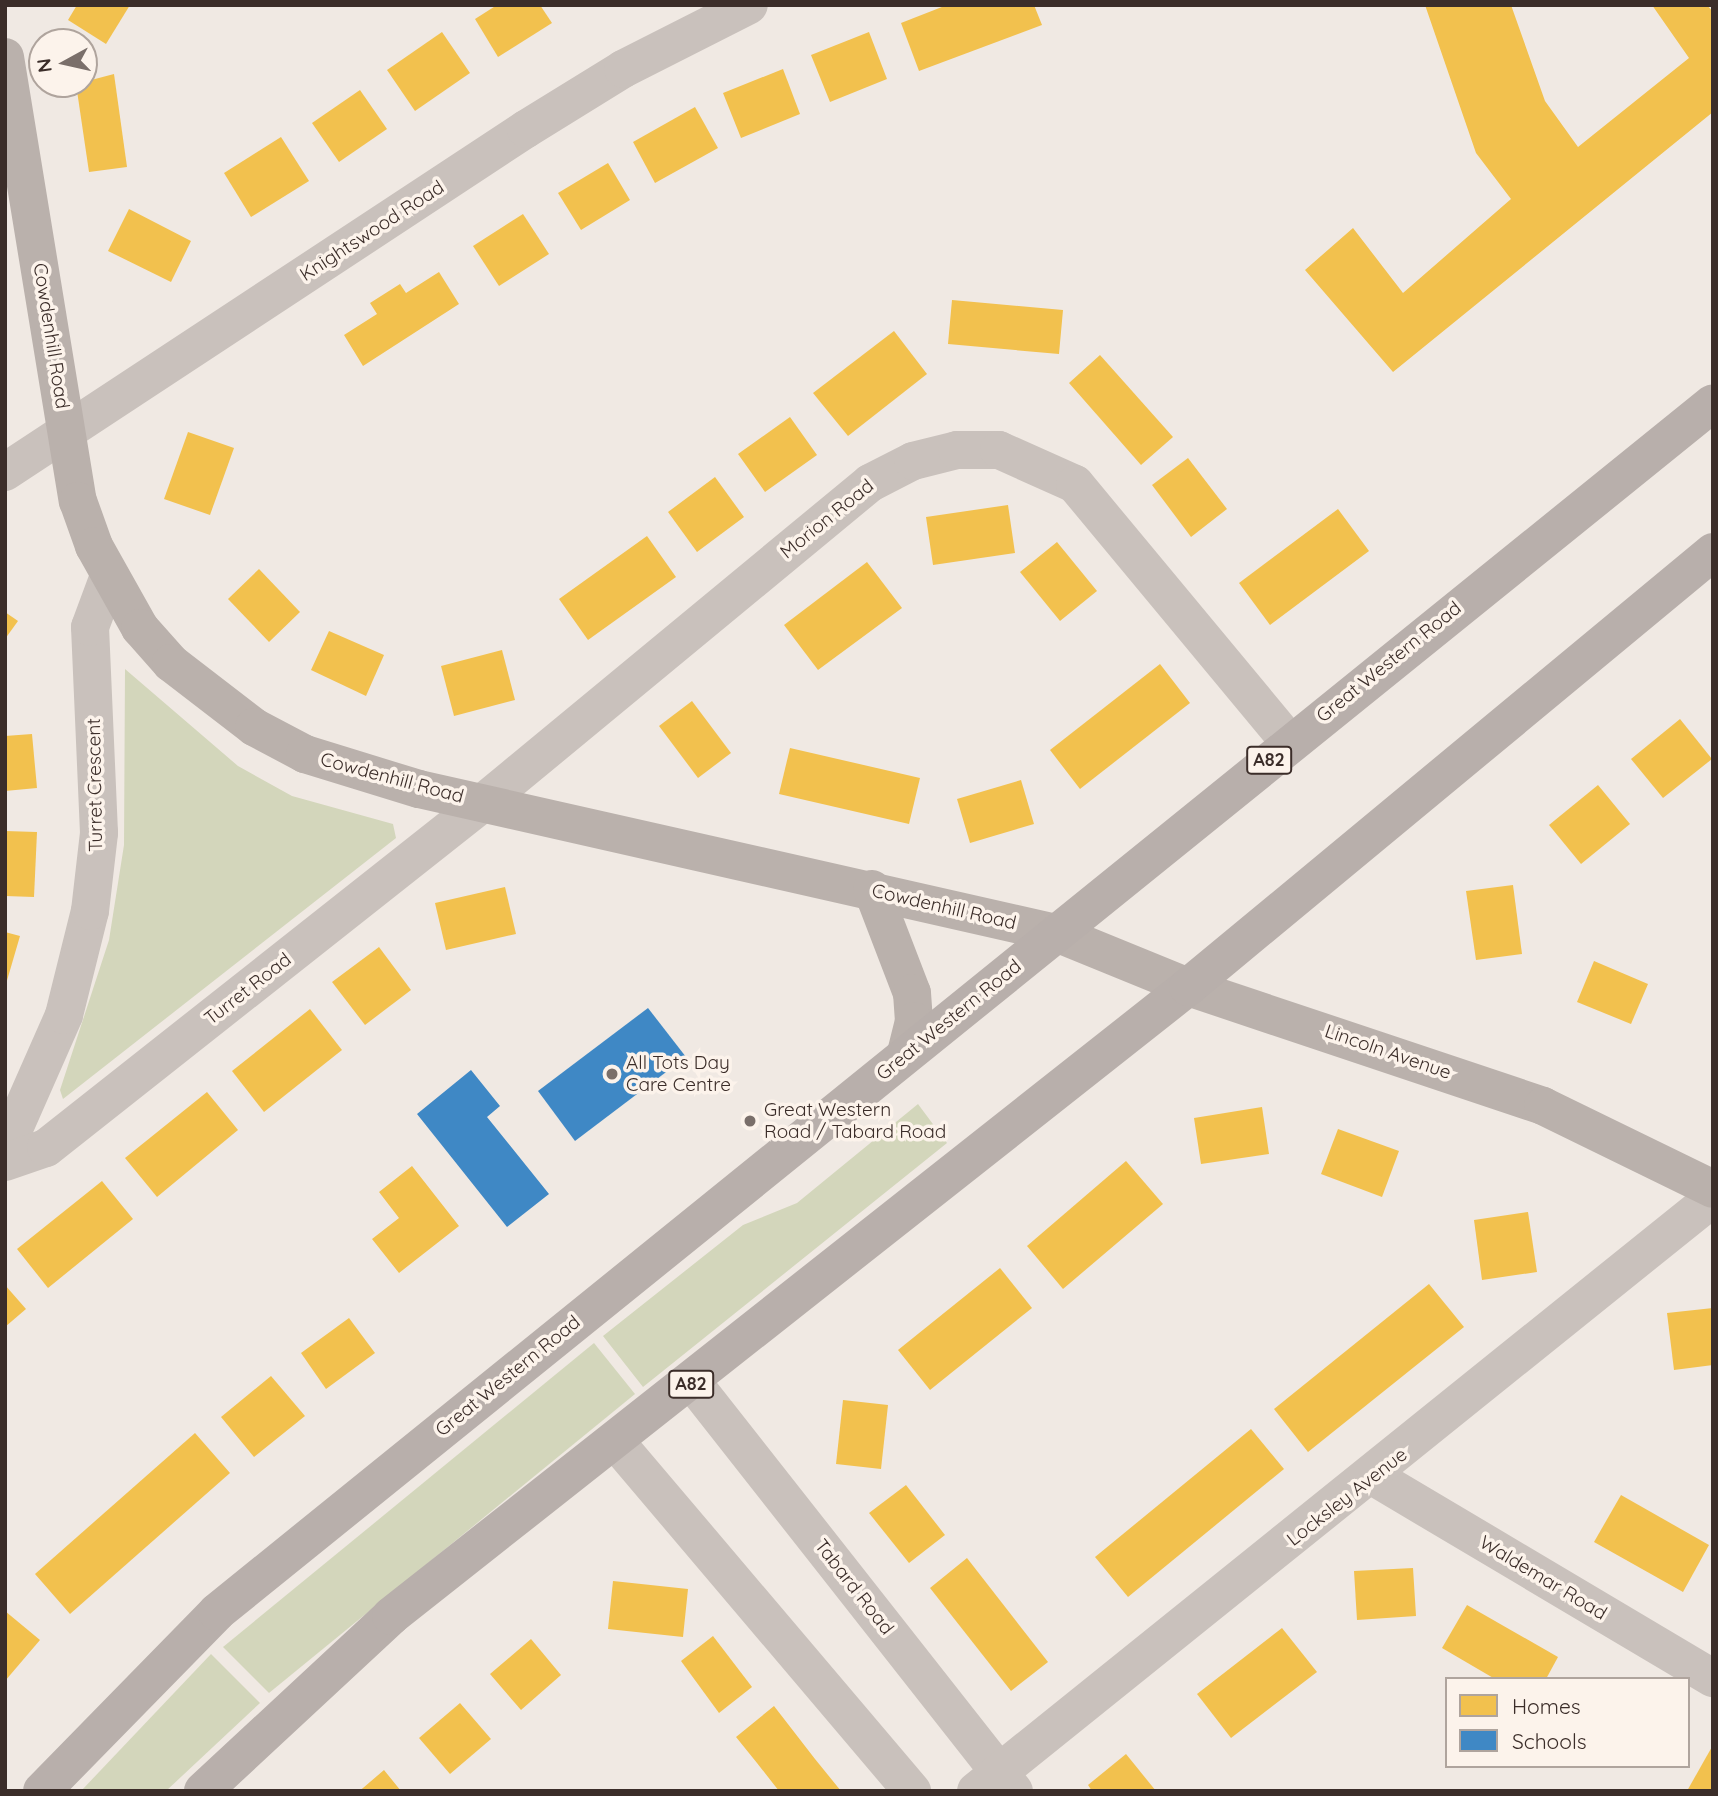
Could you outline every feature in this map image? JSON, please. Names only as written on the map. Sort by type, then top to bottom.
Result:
[{"type":"main road","name":"Great Western Road","points":[[42,1791],[217,1612],[1713,402]]},
{"type":"main road","name":"A82","points":[[203,1791],[391,1616],[693,1383],[1188,987],[1713,552]]},
{"type":"street","name":"Knightswood Road","points":[[5,472],[526,129],[725,9]]},
{"type":"street","name":"Cowdenhill Road","points":[[5,57],[78,501],[108,576],[171,663],[254,727],[353,771],[1056,933]]},
{"type":"street","name":"Morion Road","points":[[484,802],[870,483],[913,461],[957,450],[999,450],[1075,484],[1290,743]]},
{"type":"street","name":"Turret Crescent","points":[[5,1149],[64,1016],[90,911],[99,833],[90,627],[108,576]]},
{"type":"street","name":"Turret Road","points":[[5,1162],[46,1148],[484,802]]},
{"type":"street","points":[[872,889],[912,993],[914,1021],[906,1054]]},
{"type":"street","name":"Lincoln Avenue","points":[[1056,933],[1188,987],[1543,1106],[1713,1189]]},
{"type":"street","name":"Locksley Avenue","points":[[997,1785],[1713,1198]]},
{"type":"street","name":"Tabard Road","points":[[693,1383],[997,1785]]},
{"type":"street","points":[[616,1442],[912,1791]]},
{"type":"street","name":"Waldemar Road","points":[[1374,1477],[1713,1678]]},
{"type":"green space","points":[[125,669],[238,766],[292,796],[393,824],[396,838],[63,1099],[60,1090],[109,940],[124,845]]},
{"type":"green space","points":[[918,1104],[947,1143],[643,1387],[603,1336],[743,1225],[797,1203]]},
{"type":"green space","points":[[594,1343],[635,1394],[269,1693],[223,1647]]},
{"type":"green space","points":[[211,1654],[260,1703],[166,1791],[81,1791]]},
{"type":"building: Homes","points":[[77,5],[130,5],[106,44],[98,39],[98,28],[81,28],[68,20]]},
{"type":"building: Homes","points":[[497,5],[540,5],[552,23],[498,57],[475,19]]},
{"type":"building: Homes","points":[[947,5],[1034,5],[1042,25],[919,71],[901,23]]},
{"type":"building: Homes","points":[[1425,5],[1511,5],[1545,101],[1578,147],[1689,58],[1652,5],[1707,5],[1713,12],[1713,112],[1393,372],[1305,270],[1353,228],[1403,293],[1511,199],[1476,153]]},
{"type":"building: Homes","points":[[442,32],[470,73],[415,111],[387,70]]},
{"type":"building: Homes","points":[[869,32],[887,79],[830,102],[811,55]]},
{"type":"building: Homes","points":[[783,69],[800,114],[741,138],[723,93]]},
{"type":"building: Homes","points":[[114,74],[127,167],[89,172],[78,98],[98,98],[98,78]]},
{"type":"building: Homes","points":[[360,90],[387,129],[339,162],[312,123]]},
{"type":"building: Homes","points":[[695,107],[718,148],[655,183],[633,142]]},
{"type":"building: Homes","points":[[281,137],[309,181],[251,217],[224,173]]},
{"type":"building: Homes","points":[[608,163],[630,200],[581,230],[558,193]]},
{"type":"building: Homes","points":[[129,209],[191,241],[171,282],[108,251]]},
{"type":"building: Homes","points":[[523,214],[549,254],[499,286],[473,246]]},
{"type":"building: Homes","points":[[439,272],[459,304],[363,366],[344,335],[377,314],[370,303],[400,284],[406,293]]},
{"type":"building: Homes","points":[[952,300],[1063,310],[1059,354],[948,344]]},
{"type":"building: Homes","points":[[894,331],[927,374],[848,436],[813,393]]},
{"type":"building: Homes","points":[[1100,355],[1173,437],[1141,465],[1069,383]]},
{"type":"building: Homes","points":[[790,417],[817,455],[765,492],[738,454]]},
{"type":"building: Homes","points":[[188,432],[234,448],[210,515],[164,499]]},
{"type":"building: Homes","points":[[1188,458],[1227,509],[1191,537],[1152,485]]},
{"type":"building: Homes","points":[[715,477],[744,517],[697,552],[668,512]]},
{"type":"building: Homes","points":[[1008,505],[1015,553],[933,565],[926,517]]},
{"type":"building: Homes","points":[[1338,509],[1369,551],[1270,625],[1239,583]]},
{"type":"building: Homes","points":[[647,536],[676,577],[588,640],[559,599]]},
{"type":"building: Homes","points":[[1057,542],[1097,591],[1060,621],[1020,572]]},
{"type":"building: Homes","points":[[867,562],[902,608],[818,670],[784,625]]},
{"type":"building: Homes","points":[[259,569],[300,612],[269,642],[228,599]]},
{"type":"building: Homes","points":[[5,612],[18,621],[5,639]]},
{"type":"building: Homes","points":[[329,631],[384,655],[366,696],[311,670]]},
{"type":"building: Homes","points":[[502,650],[515,700],[454,716],[441,666]]},
{"type":"building: Homes","points":[[1160,664],[1190,703],[1080,789],[1050,750]]},
{"type":"building: Homes","points":[[692,701],[731,753],[698,778],[659,726]]},
{"type":"building: Homes","points":[[1680,719],[1712,759],[1663,798],[1631,759]]},
{"type":"building: Homes","points":[[32,734],[37,788],[5,791],[5,736]]},
{"type":"building: Homes","points":[[790,748],[920,778],[909,824],[779,794]]},
{"type":"building: Homes","points":[[1021,780],[1034,824],[970,843],[957,799]]},
{"type":"building: Homes","points":[[1598,785],[1630,824],[1581,864],[1549,825]]},
{"type":"building: Homes","points":[[5,831],[37,832],[34,897],[5,896]]},
{"type":"building: Homes","points":[[1513,885],[1522,954],[1476,960],[1466,891]]},
{"type":"building: Homes","points":[[505,887],[516,934],[446,950],[435,903]]},
{"type":"building: Homes","points":[[5,932],[20,936],[6,984],[5,984]]},
{"type":"building: Homes","points":[[379,947],[411,990],[365,1025],[332,982]]},
{"type":"building: Homes","points":[[1594,961],[1648,984],[1631,1024],[1577,1002]]},
{"type":"building: Homes","points":[[310,1009],[342,1050],[264,1112],[232,1071]]},
{"type":"building: Homes","points":[[207,1092],[238,1130],[157,1197],[125,1158]]},
{"type":"building: Homes","points":[[1262,1107],[1269,1154],[1201,1164],[1194,1118]]},
{"type":"building: Homes","points":[[1338,1129],[1399,1151],[1382,1197],[1321,1174]]},
{"type":"building: Homes","points":[[1126,1161],[1163,1204],[1063,1289],[1027,1246]]},
{"type":"building: Homes","points":[[412,1166],[459,1226],[399,1273],[372,1239],[399,1218],[379,1192]]},
{"type":"building: Homes","points":[[102,1181],[133,1219],[48,1288],[17,1249]]},
{"type":"building: Homes","points":[[1528,1212],[1537,1272],[1482,1280],[1474,1220]]},
{"type":"building: Homes","points":[[1000,1268],[1032,1308],[930,1390],[898,1350]]},
{"type":"building: Homes","points":[[1429,1284],[1464,1327],[1308,1452],[1274,1409]]},
{"type":"building: Homes","points":[[5,1285],[26,1309],[5,1327]]},
{"type":"building: Homes","points":[[1713,1308],[1713,1365],[1674,1370],[1667,1313]]},
{"type":"building: Homes","points":[[349,1318],[375,1353],[326,1389],[301,1353]]},
{"type":"building: Homes","points":[[271,1376],[305,1416],[254,1457],[221,1417]]},
{"type":"building: Homes","points":[[843,1400],[888,1405],[881,1469],[836,1464]]},
{"type":"building: Homes","points":[[1251,1429],[1284,1469],[1128,1597],[1095,1557]]},
{"type":"building: Homes","points":[[195,1433],[230,1473],[70,1614],[35,1574]]},
{"type":"building: Homes","points":[[906,1485],[945,1535],[909,1563],[869,1513]]},
{"type":"building: Homes","points":[[1621,1495],[1709,1545],[1683,1592],[1594,1542]]},
{"type":"building: Homes","points":[[967,1558],[1048,1662],[1011,1691],[930,1588]]},
{"type":"building: Homes","points":[[1413,1568],[1416,1616],[1357,1620],[1354,1571]]},
{"type":"building: Homes","points":[[613,1581],[688,1589],[683,1637],[608,1629]]},
{"type":"building: Homes","points":[[1467,1605],[1558,1657],[1547,1677],[1492,1677],[1442,1648]]},
{"type":"building: Homes","points":[[5,1611],[40,1640],[5,1681]]},
{"type":"building: Homes","points":[[1282,1628],[1317,1672],[1231,1738],[1197,1694]]},
{"type":"building: Homes","points":[[713,1636],[752,1687],[719,1713],[681,1661]]},
{"type":"building: Homes","points":[[531,1639],[561,1675],[521,1710],[490,1674]]},
{"type":"building: Homes","points":[[460,1703],[491,1739],[450,1774],[419,1738]]},
{"type":"building: Homes","points":[[774,1706],[841,1791],[779,1791],[736,1737]]},
{"type":"building: Homes","points":[[1713,1745],[1713,1791],[1687,1791]]},
{"type":"building: Homes","points":[[1126,1754],[1156,1791],[1092,1791],[1088,1785]]},
{"type":"building: Homes","points":[[384,1770],[401,1791],[359,1791],[363,1788]]},
{"type":"building: Schools","name":"All Tots Day Care Centre","points":[[648,1008],[686,1057],[575,1141],[538,1091]]},
{"type":"building: Schools","points":[[471,1070],[500,1106],[487,1117],[549,1194],[507,1227],[417,1114]]},
{"type":"place","name":"All Tots Day Care Centre","points":[[612,1074]]},
{"type":"place","name":"Great Western Road / Tabard Road","points":[[750,1121]]}]
